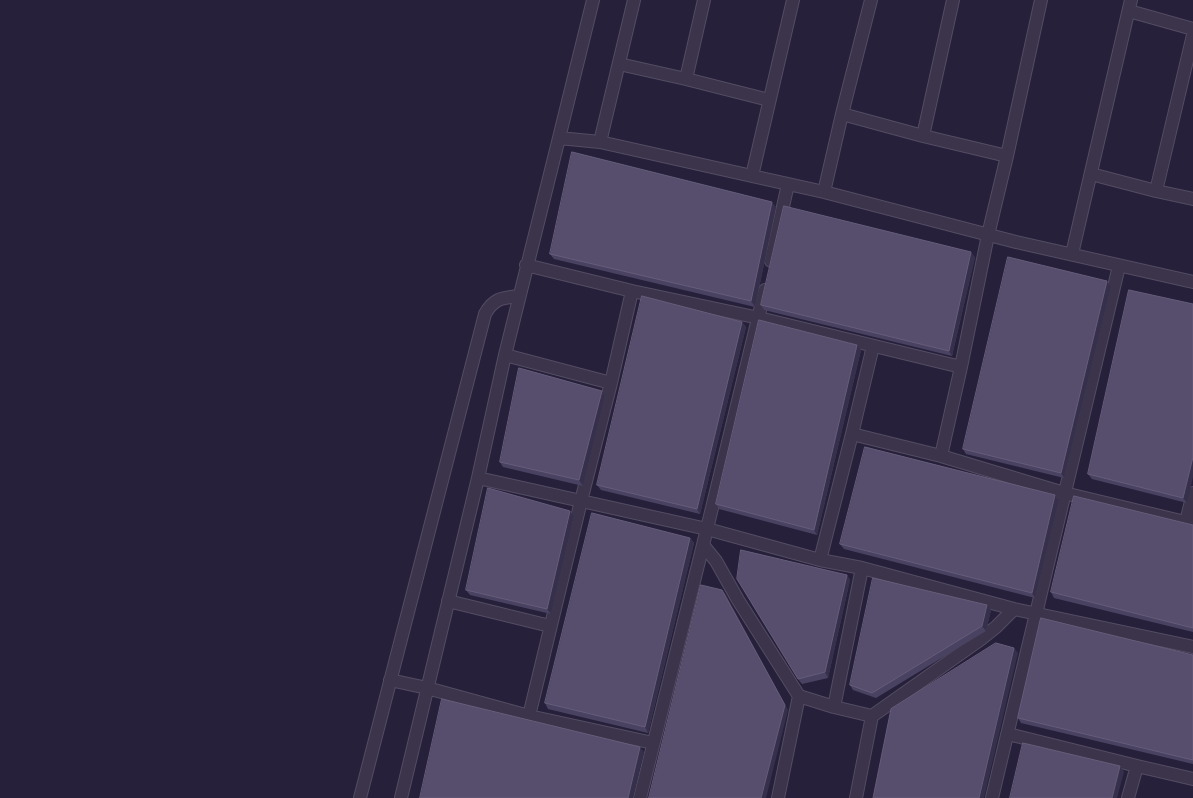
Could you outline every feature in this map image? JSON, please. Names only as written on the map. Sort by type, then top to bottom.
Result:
[{"type":"street","points":[[401,798],[478,478],[526,265],[560,138],[593,0]]},
{"type":"street","points":[[600,142],[634,0]]},
{"type":"street","points":[[686,80],[704,0]]},
{"type":"street","points":[[752,176],[794,0]]},
{"type":"street","points":[[824,192],[871,0]]},
{"type":"street","points":[[923,136],[953,0]]},
{"type":"street","points":[[941,456],[961,368],[988,235],[1041,0]]},
{"type":"street","points":[[1072,254],[1130,6],[1193,30]]},
{"type":"street","points":[[1156,191],[1193,36]]},
{"type":"street","points":[[619,64],[769,100]]},
{"type":"street","points":[[842,114],[923,136],[1007,156]]},
{"type":"street","points":[[560,138],[600,142],[824,192],[988,235],[1193,282]]},
{"type":"street","points":[[1091,174],[1156,191],[1193,198]]},
{"type":"street","points":[[640,798],[768,277],[788,184]]},
{"type":"street","points":[[526,265],[632,291],[758,318],[961,368]]},
{"type":"street","points":[[992,798],[1064,493],[1120,266]]},
{"type":"street","points":[[529,716],[611,383],[632,291]]},
{"type":"street","points":[[360,798],[485,314],[491,305],[497,300],[519,296]]},
{"type":"street","points":[[820,560],[873,346]]},
{"type":"street","points":[[505,355],[611,383]]},
{"type":"street","points":[[852,434],[941,456],[1064,493],[1190,523],[1193,493]]},
{"type":"street","points":[[478,478],[707,529],[820,560],[862,568],[1014,609],[1193,647]]},
{"type":"street","points":[[703,545],[716,561],[738,600],[799,696],[834,707],[872,716]]},
{"type":"street","points":[[834,707],[862,568]]},
{"type":"street","points":[[448,600],[550,626]]},
{"type":"street","points":[[856,798],[872,716],[996,627],[1014,609]]},
{"type":"street","points":[[390,680],[427,688],[529,716],[653,743]]},
{"type":"street","points":[[778,798],[799,696]]},
{"type":"street","points":[[1008,734],[1193,779]]},
{"type":"street","points":[[1128,798],[1136,766]]},
{"type":"building","points":[[572,152],[772,202],[751,301],[550,254]]},
{"type":"building","points":[[784,206],[971,252],[949,351],[761,305]]},
{"type":"building","points":[[1008,257],[1107,281],[1061,473],[963,449]]},
{"type":"building","points":[[1129,290],[1193,304],[1193,457],[1183,498],[1088,474]]},
{"type":"building","points":[[642,296],[742,322],[697,509],[597,485]]},
{"type":"building","points":[[759,320],[857,345],[814,530],[716,504]]},
{"type":"building","points":[[519,368],[602,391],[579,480],[500,462]]},
{"type":"building","points":[[865,447],[1055,495],[1032,593],[840,544]]},
{"type":"building","points":[[488,488],[570,511],[547,609],[466,590]]},
{"type":"building","points":[[1074,496],[1193,525],[1193,628],[1051,592]]},
{"type":"building","points":[[592,513],[690,538],[645,727],[545,703]]},
{"type":"building","points":[[741,550],[847,575],[825,672],[798,679],[737,579]]},
{"type":"building","points":[[873,578],[987,605],[982,626],[872,693],[850,685]]},
{"type":"building","points":[[701,585],[722,590],[785,705],[761,798],[649,798]]},
{"type":"building","points":[[1041,618],[1193,655],[1193,760],[1018,718]]},
{"type":"building","points":[[996,643],[1014,648],[979,798],[873,798],[891,709]]},
{"type":"building","points":[[442,699],[640,747],[628,798],[420,798]]},
{"type":"building","points":[[1023,743],[1120,766],[1112,798],[1010,798]]}]
